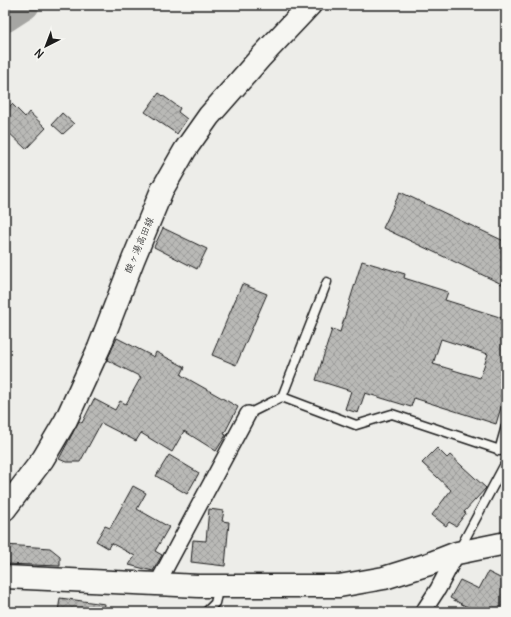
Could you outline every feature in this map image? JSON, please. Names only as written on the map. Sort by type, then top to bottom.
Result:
[{"type":"main road","name":"酸ヶ湯高田線","points":[[5,509],[43,459],[66,420],[99,348],[162,190],[185,150],[209,116],[260,58],[310,5]]},
{"type":"main road","points":[[5,578],[220,586],[339,586],[384,578],[429,564],[457,553],[506,543]]},
{"type":"street","points":[[157,584],[248,414]]},
{"type":"street","points":[[422,612],[438,589],[457,553]]},
{"type":"lane","points":[[248,414],[282,397],[327,282]]},
{"type":"lane","points":[[282,397],[356,425],[392,414],[502,452],[506,426]]},
{"type":"lane","points":[[457,553],[506,462]]},
{"type":"lane","points":[[206,612],[215,603],[220,586]]},
{"type":"building","points":[[159,93],[180,108],[178,112],[187,119],[177,134],[145,112]]},
{"type":"building","points":[[12,104],[25,117],[29,112],[46,128],[26,149],[5,129],[5,111]]},
{"type":"building","points":[[62,113],[74,124],[63,134],[52,124]]},
{"type":"building","points":[[400,192],[506,242],[506,286],[383,228]]},
{"type":"building","points":[[163,228],[207,249],[197,269],[154,247]]},
{"type":"building","points":[[362,261],[405,274],[404,278],[448,292],[445,300],[506,319],[506,391],[496,424],[414,398],[411,407],[365,393],[358,413],[345,409],[351,391],[316,380],[332,329],[340,332]],"holes":[[[441,339],[488,354],[480,378],[433,364]]]},
{"type":"building","points":[[242,284],[267,294],[236,365],[212,355]]},
{"type":"building","points":[[117,338],[154,357],[156,352],[185,367],[181,375],[238,407],[224,434],[226,435],[216,451],[184,431],[172,452],[141,433],[136,441],[101,423],[80,462],[66,462],[59,459],[79,421],[82,423],[94,399],[115,410],[120,401],[126,404],[141,377],[107,360]]},
{"type":"building","points":[[437,448],[447,458],[450,455],[486,488],[464,512],[466,513],[456,526],[449,522],[446,526],[432,515],[451,490],[422,463]]},
{"type":"building","points":[[169,455],[199,473],[187,494],[156,476]]},
{"type":"building","points":[[133,486],[146,493],[137,509],[169,527],[155,551],[162,555],[153,571],[129,565],[135,556],[111,543],[108,548],[96,541],[105,526],[110,528]]},
{"type":"building","points":[[209,509],[224,511],[222,521],[229,522],[225,566],[191,562],[193,540],[206,541]]},
{"type":"building","points":[[5,545],[50,548],[60,556],[60,566],[5,564]]},
{"type":"building","points":[[488,572],[506,581],[506,612],[477,612],[450,598],[460,580],[479,589]]},
{"type":"building","points":[[60,598],[105,604],[104,612],[58,612]]},
{"type":"waterway","points":[[5,18],[25,5]]}]
